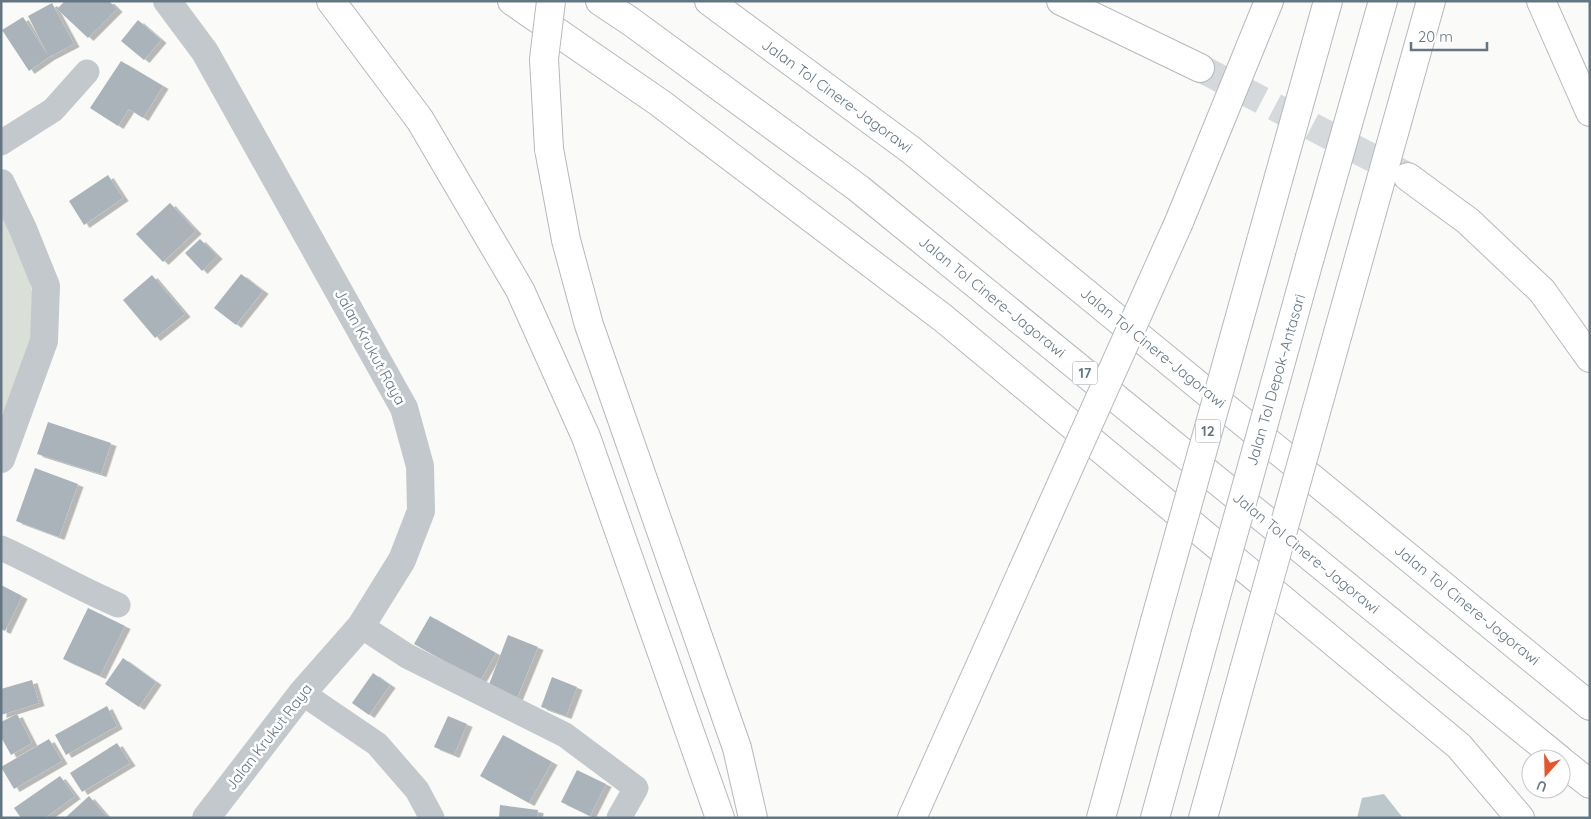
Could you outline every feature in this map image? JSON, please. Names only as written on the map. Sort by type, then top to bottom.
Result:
[{"type":"highway","points":[[331,1],[420,120],[520,290],[586,438],[720,818]]},
{"type":"highway","points":[[512,1],[660,103],[943,318],[1460,746],[1520,818]]},
{"type":"highway","points":[[551,1],[544,59],[549,149],[566,240],[589,325],[738,748],[753,818]]},
{"type":"highway","name":"Jalan Tol Cinere–Jagorawi","points":[[600,1],[858,188],[1546,749]]},
{"type":"highway","name":"Jalan Tol Cinere-Jagorawi","points":[[709,1],[911,150],[1590,706]]},
{"type":"highway","points":[[1061,1],[1200,68]]},
{"type":"highway","points":[[912,818],[1180,222],[1269,1]]},
{"type":"highway","name":"12","points":[[1101,818],[1328,1]]},
{"type":"highway","name":"Jalan Tol Depok–Antasari","points":[[1155,818],[1204,636],[1383,1]]},
{"type":"highway","points":[[1202,818],[1432,1]]},
{"type":"highway","points":[[1541,1],[1590,112]]},
{"type":"highway","points":[[1408,177],[1468,221],[1542,291],[1590,358]]},
{"type":"highway","name":"Jalan Tol Cinere–Jagorawi","points":[[1571,769],[1590,784]]},
{"type":"street","name":"Jalan Krukut Raya","points":[[166,1],[205,52],[404,408],[420,466],[421,511],[402,560],[361,626],[302,692],[206,818]]},
{"type":"street","points":[[1,143],[53,110],[87,72]]},
{"type":"street","points":[[1,183],[23,229],[46,286],[44,341],[1,459]]},
{"type":"street","points":[[1,548],[28,560],[87,592],[118,605]]},
{"type":"street","points":[[361,626],[407,656],[565,735],[636,788],[619,818]]},
{"type":"street","points":[[302,692],[377,744],[417,790],[432,818]]},
{"type":"shaded area","points":[[1,207],[24,261],[35,302],[34,340],[6,413],[1,411]]},
{"type":"shaded area","points":[[1384,794],[1403,818],[1357,818],[1362,798]]},
{"type":"building","points":[[65,1],[109,1],[117,9],[88,38],[57,9]]},
{"type":"building","points":[[52,3],[74,44],[49,57],[29,71],[2,30],[23,17],[48,55],[28,16]]},
{"type":"building","points":[[138,20],[161,40],[144,60],[121,41]]},
{"type":"building","points":[[121,61],[163,86],[143,118],[129,109],[118,126],[90,108]]},
{"type":"building","points":[[108,175],[123,198],[84,225],[69,201]]},
{"type":"building","points":[[170,203],[196,231],[163,262],[136,234]]},
{"type":"building","points":[[200,239],[217,256],[202,271],[185,253]]},
{"type":"building","points":[[241,274],[263,291],[236,325],[214,308]]},
{"type":"building","points":[[152,275],[185,314],[155,338],[123,300]]},
{"type":"building","points":[[48,422],[111,443],[101,474],[37,454]]},
{"type":"building","points":[[35,468],[78,484],[59,537],[16,521]]},
{"type":"building","points":[[1,585],[22,596],[5,631],[1,629]]},
{"type":"building","points":[[88,608],[125,626],[100,676],[63,659]]},
{"type":"building","points":[[430,616],[496,653],[480,681],[414,644]]},
{"type":"building","points":[[508,635],[538,647],[517,698],[488,687]]},
{"type":"building","points":[[123,658],[156,682],[139,707],[105,684]]},
{"type":"building","points":[[373,673],[390,685],[369,715],[352,703]]},
{"type":"building","points":[[552,677],[577,687],[566,716],[541,707]]},
{"type":"building","points":[[32,680],[39,703],[1,715],[1,689]]},
{"type":"building","points":[[107,706],[117,726],[66,755],[55,735]]},
{"type":"building","points":[[17,714],[32,743],[11,755],[1,737],[1,722]]},
{"type":"building","points":[[448,716],[467,724],[454,755],[434,747]]},
{"type":"building","points":[[503,735],[552,762],[529,803],[480,776]]},
{"type":"building","points":[[49,739],[62,761],[14,789],[1,767]]},
{"type":"building","points":[[117,743],[130,763],[82,792],[70,773]]},
{"type":"building","points":[[577,770],[606,784],[590,816],[561,802]]},
{"type":"building","points":[[60,776],[75,796],[45,818],[21,818],[14,808]]},
{"type":"building","points":[[89,796],[108,818],[65,818]]},
{"type":"building","points":[[500,805],[538,810],[537,818],[499,818]]},
{"type":"tunnel","points":[[1200,68],[1405,175]]}]
